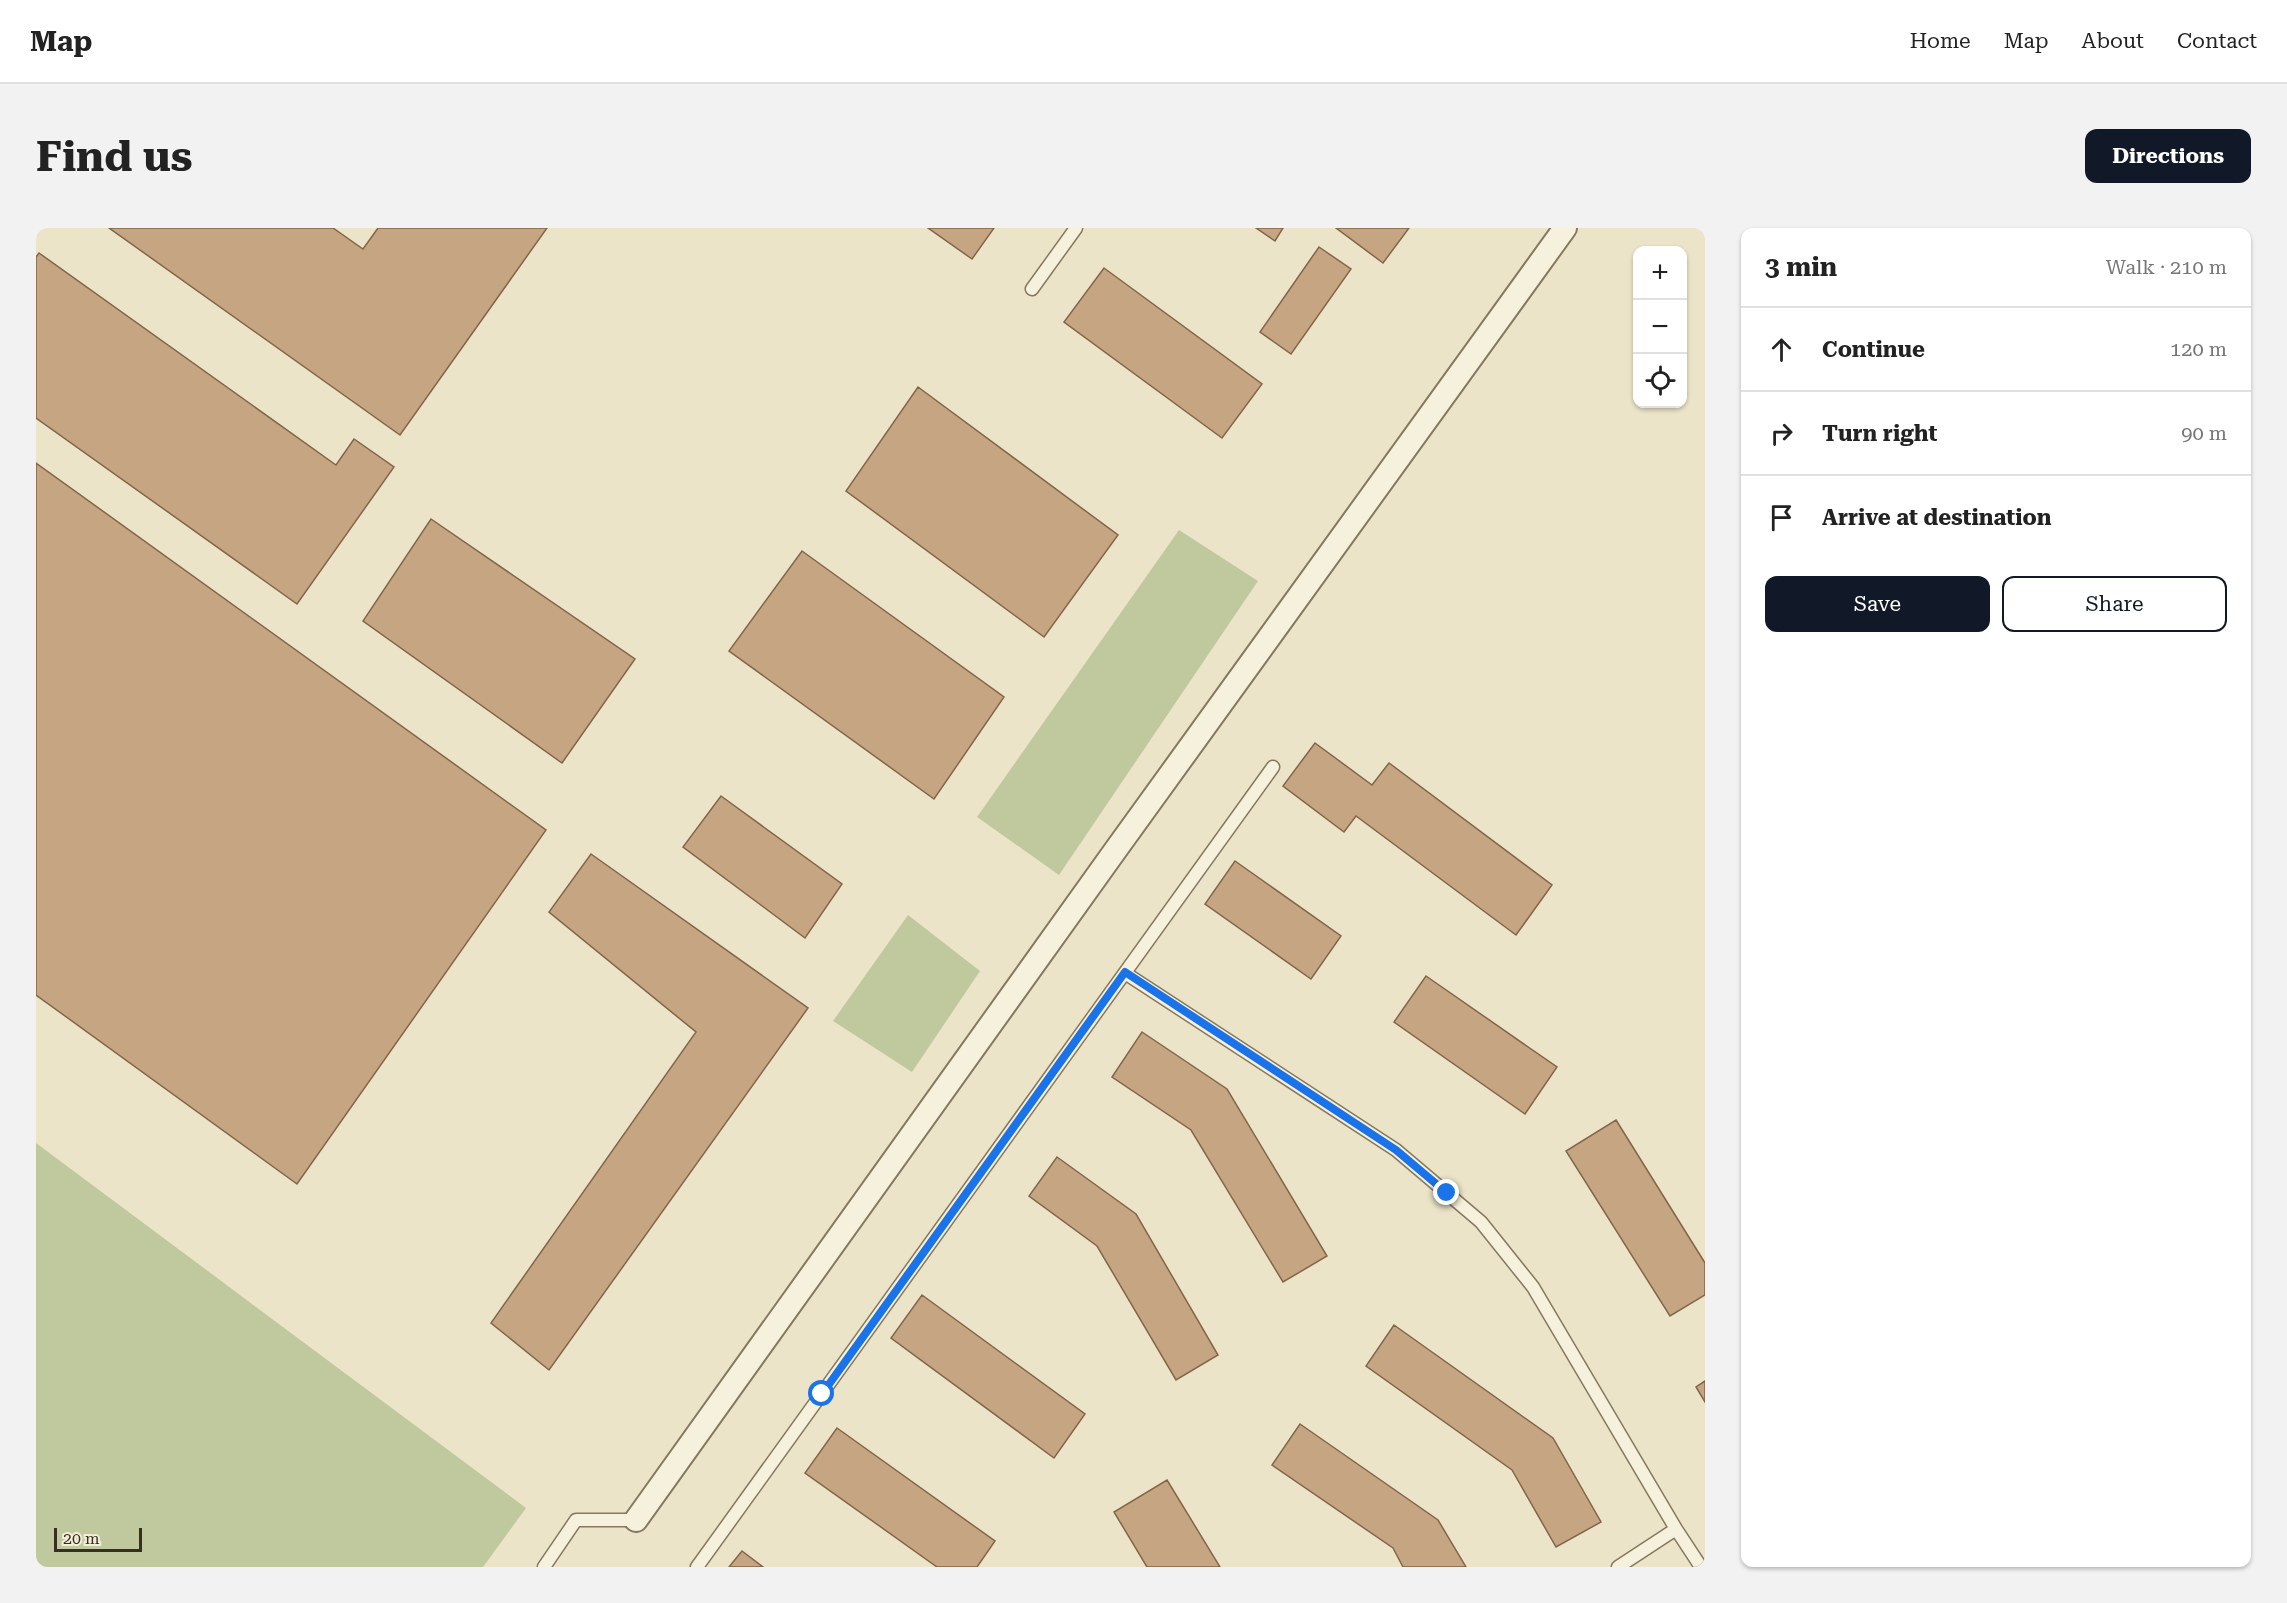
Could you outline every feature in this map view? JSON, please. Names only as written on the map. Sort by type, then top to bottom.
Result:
[{"type":"street","points":[[636,1520],[1565,228]]},
{"type":"lane","points":[[1032,289],[1076,228]]},
{"type":"lane","points":[[697,1567],[1273,767]]},
{"type":"lane","points":[[1125,972],[1396,1150],[1481,1222],[1533,1287],[1676,1529],[1701,1567]]},
{"type":"lane","points":[[544,1567],[576,1520],[636,1520]]},
{"type":"lane","points":[[1618,1567],[1676,1529]]},
{"type":"green space","points":[[1179,530],[1258,581],[1059,875],[977,817]]},
{"type":"green space","points":[[908,915],[980,971],[912,1072],[833,1021]]},
{"type":"green space","points":[[36,1143],[526,1508],[483,1567],[36,1567]]},
{"type":"building","points":[[109,228],[333,228],[363,249],[378,228],[547,228],[400,435]]},
{"type":"building","points":[[928,228],[994,228],[972,259]]},
{"type":"building","points":[[1256,228],[1283,228],[1275,241]]},
{"type":"building","points":[[1336,228],[1409,228],[1383,263]]},
{"type":"building","points":[[1319,247],[1351,269],[1291,354],[1260,332]]},
{"type":"building","points":[[39,253],[336,465],[354,439],[394,467],[297,604],[36,418],[36,257]]},
{"type":"building","points":[[1104,268],[1262,384],[1222,438],[1064,322]]},
{"type":"building","points":[[918,387],[1118,535],[1044,637],[846,491]]},
{"type":"building","points":[[36,463],[546,830],[297,1184],[36,995]]},
{"type":"building","points":[[431,519],[635,659],[562,763],[363,621]]},
{"type":"building","points":[[802,551],[1004,697],[934,799],[729,651]]},
{"type":"building","points":[[1315,743],[1372,785],[1389,763],[1552,885],[1516,935],[1356,816],[1344,832],[1283,786]]},
{"type":"building","points":[[721,796],[842,884],[805,938],[683,847]]},
{"type":"building","points":[[591,854],[808,1008],[549,1370],[491,1323],[696,1032],[549,912]]},
{"type":"building","points":[[1235,861],[1341,936],[1311,979],[1205,904]]},
{"type":"building","points":[[1426,976],[1557,1067],[1525,1114],[1394,1022]]},
{"type":"building","points":[[1142,1032],[1227,1089],[1327,1256],[1283,1282],[1191,1130],[1112,1077]]},
{"type":"building","points":[[1616,1120],[1705,1263],[1705,1295],[1670,1316],[1566,1151]]},
{"type":"building","points":[[1057,1157],[1136,1214],[1218,1355],[1176,1380],[1097,1246],[1029,1196]]},
{"type":"building","points":[[922,1295],[1085,1414],[1054,1458],[891,1338]]},
{"type":"building","points":[[1394,1325],[1553,1438],[1601,1522],[1556,1547],[1512,1470],[1366,1366]]},
{"type":"building","points":[[1705,1381],[1705,1402],[1696,1387]]},
{"type":"building","points":[[1300,1424],[1438,1520],[1466,1567],[1403,1567],[1393,1548],[1272,1465]]},
{"type":"building","points":[[837,1428],[995,1541],[977,1567],[937,1567],[805,1473]]},
{"type":"building","points":[[1167,1480],[1220,1567],[1147,1567],[1114,1512]]},
{"type":"building","points":[[742,1551],[763,1567],[729,1567]]},
{"type":"route","points":[[822,1394],[1125,972],[1396,1150],[1447,1193]]}]
